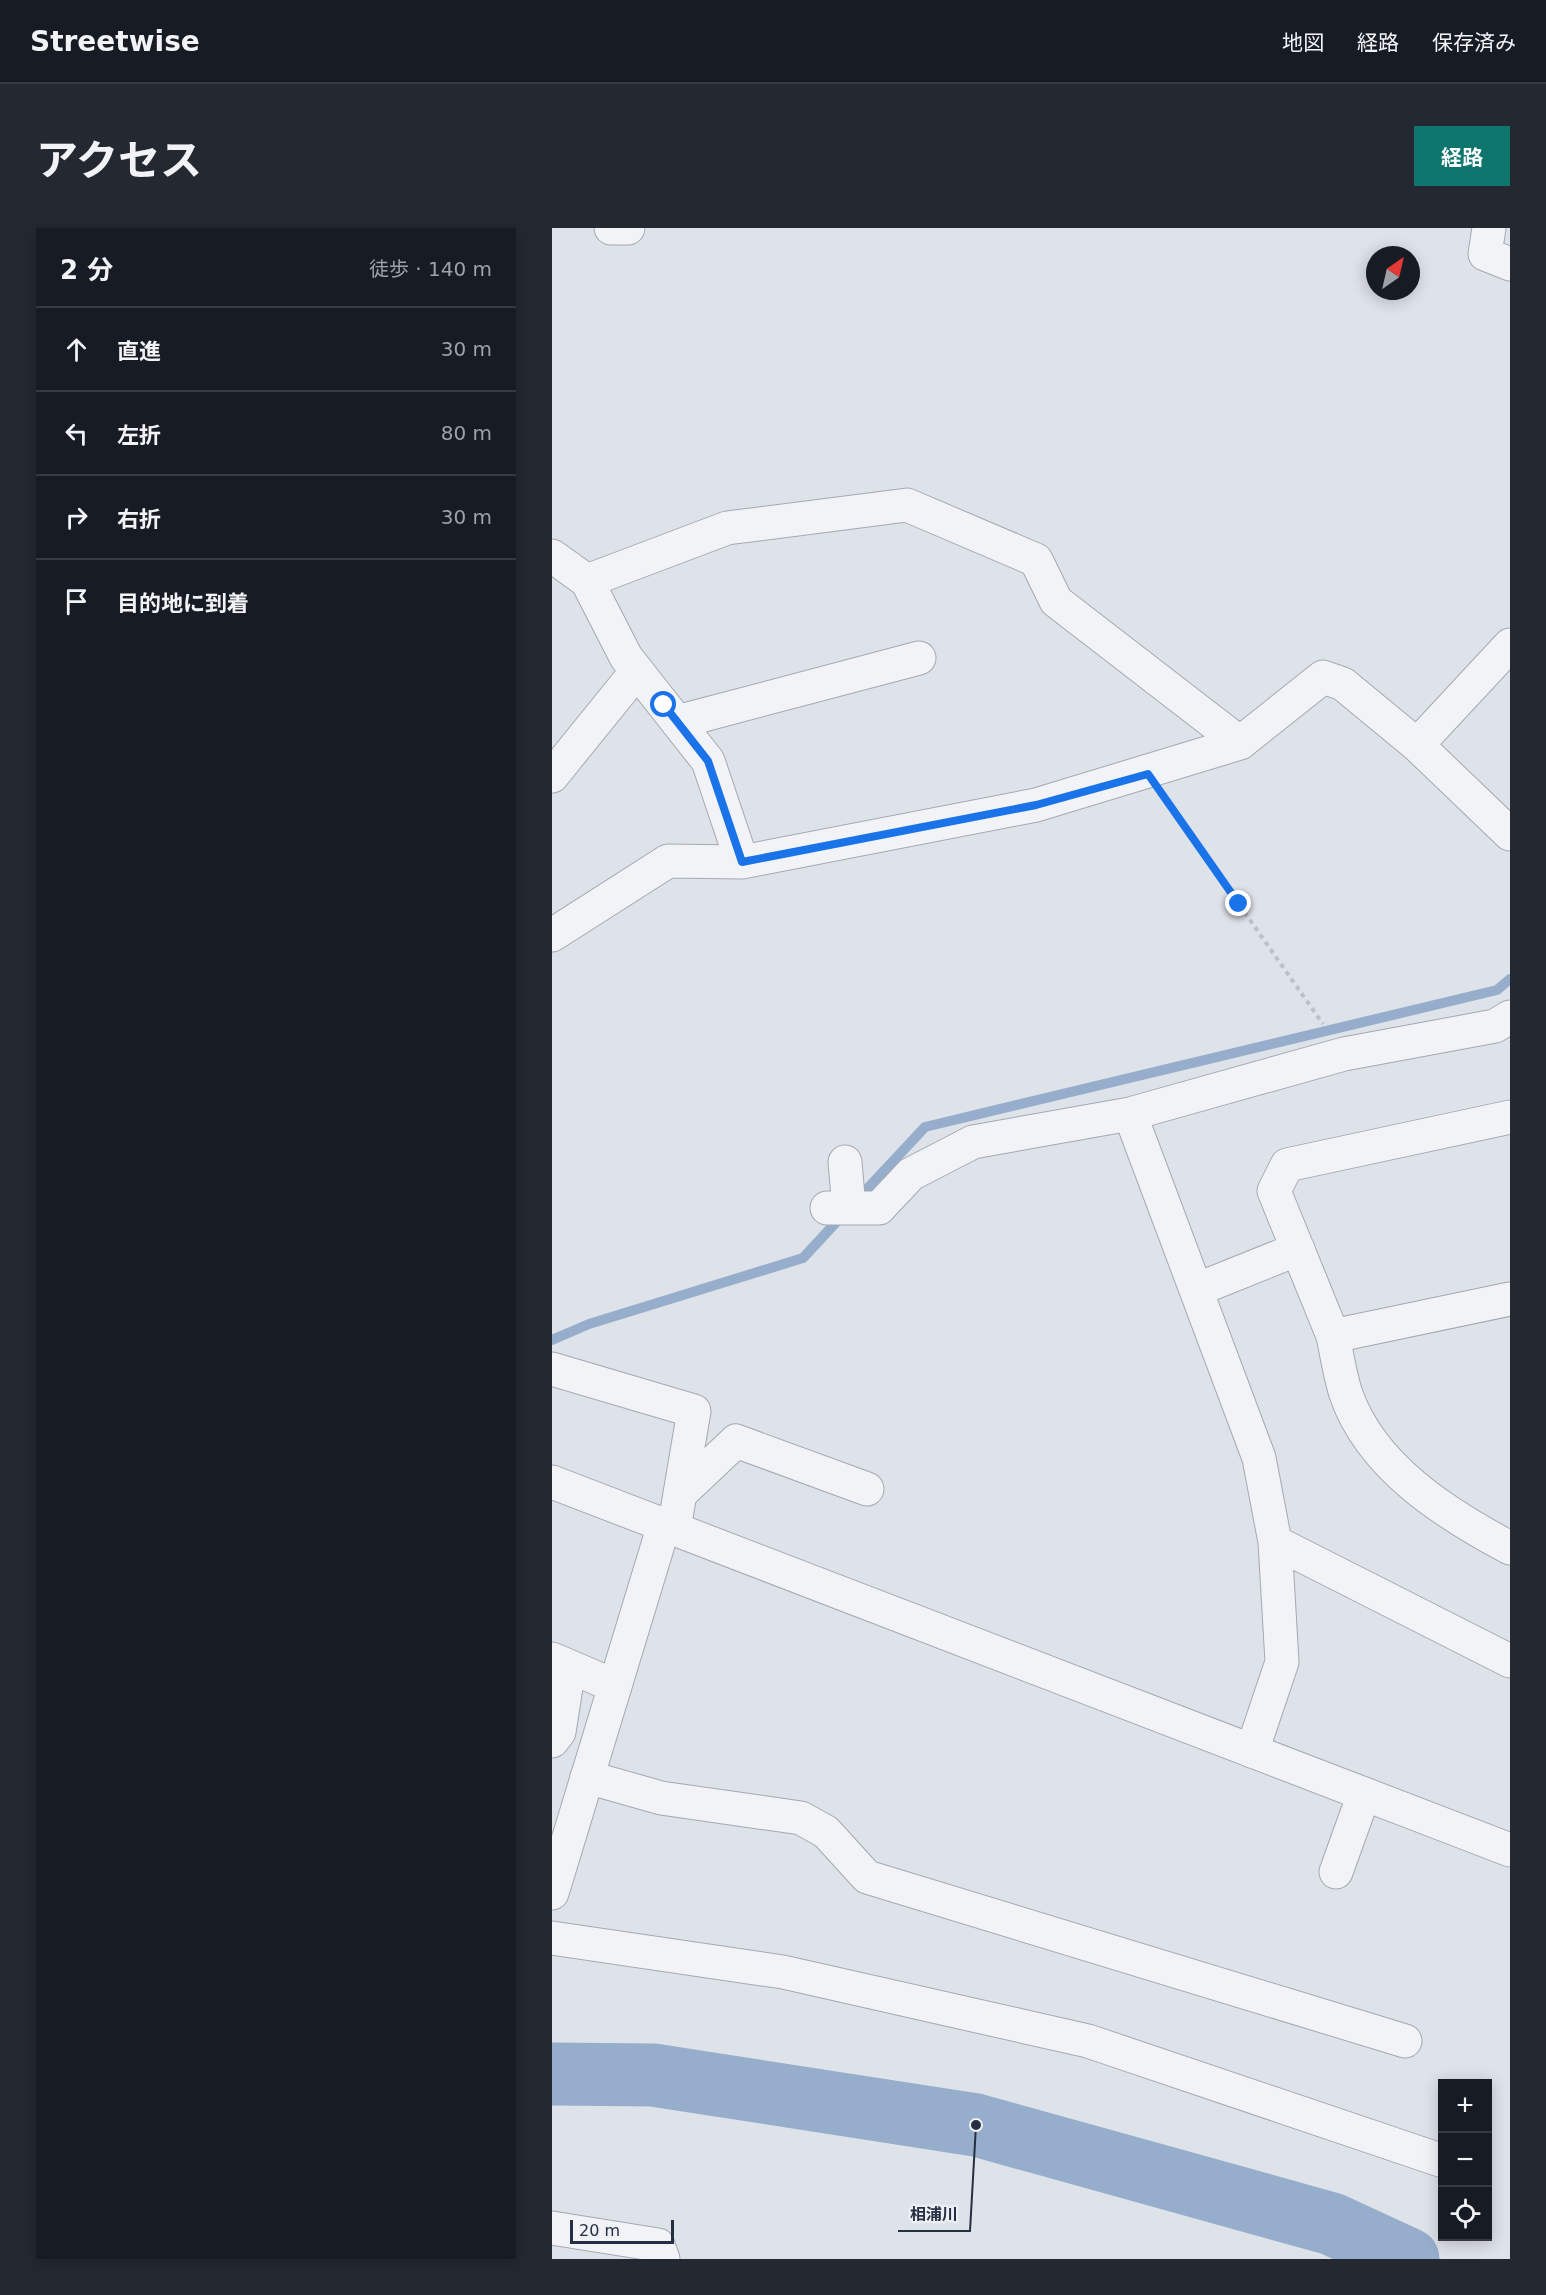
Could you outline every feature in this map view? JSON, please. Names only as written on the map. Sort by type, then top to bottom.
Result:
[{"type":"street","points":[[611,228],[628,228]]},
{"type":"street","points":[[1489,228],[1485,254],[1510,264]]},
{"type":"street","points":[[587,580],[728,528],[907,505],[1036,560],[1056,601],[1240,744]]},
{"type":"street","points":[[552,556],[587,580],[626,657],[708,761],[742,862]]},
{"type":"street","points":[[1417,745],[1510,645]]},
{"type":"street","points":[[677,722],[919,658]]},
{"type":"street","points":[[552,776],[637,671]]},
{"type":"street","points":[[552,935],[668,861],[742,862],[1036,805],[1148,774],[1240,744],[1323,677],[1343,684],[1417,745],[1507,827]]},
{"type":"street","points":[[845,1162],[838,1208],[879,1208],[911,1174],[973,1142],[1130,1114],[1344,1054],[1495,1026],[1510,1017]]},
{"type":"street","points":[[1130,1114],[1259,1458],[1275,1542],[1282,1662],[1252,1750]]},
{"type":"street","points":[[1510,1117],[1287,1165],[1274,1191],[1333,1336],[1347,1395],[1373,1445],[1412,1484],[1472,1528],[1510,1548]]},
{"type":"street","points":[[1196,1290],[1298,1249]]},
{"type":"street","points":[[1333,1336],[1510,1299]]},
{"type":"street","points":[[552,1369],[694,1411],[680,1494],[615,1686],[552,1893]]},
{"type":"street","points":[[680,1494],[736,1441],[867,1489]]},
{"type":"street","points":[[552,1482],[1510,1850]]},
{"type":"street","points":[[1275,1542],[1510,1661]]},
{"type":"street","points":[[552,1659],[615,1686]]},
{"type":"street","points":[[552,1665],[566,1687],[559,1732],[552,1741]]},
{"type":"street","points":[[587,1777],[661,1798],[801,1818],[826,1832],[867,1877],[1405,2041]]},
{"type":"street","points":[[1336,1872],[1364,1794]]},
{"type":"street","points":[[552,1938],[783,1972],[1088,2041],[1438,2159]]},
{"type":"street","points":[[552,2228],[658,2245],[663,2259]]},
{"type":"path","points":[[1148,774],[1344,1054]]},
{"type":"waterway","points":[[855,1202],[925,1127],[1497,990],[1510,979]]},
{"type":"waterway","points":[[552,1340],[589,1324],[803,1258],[842,1216]]},
{"type":"waterway","points":[[552,2074],[653,2075],[976,2125],[1332,2224],[1408,2259]]},
{"type":"place","name":"相浦川","points":[[976,2125]]},
{"type":"route","points":[[664,705],[708,761],[742,862],[1036,805],[1148,774],[1239,904]]}]
